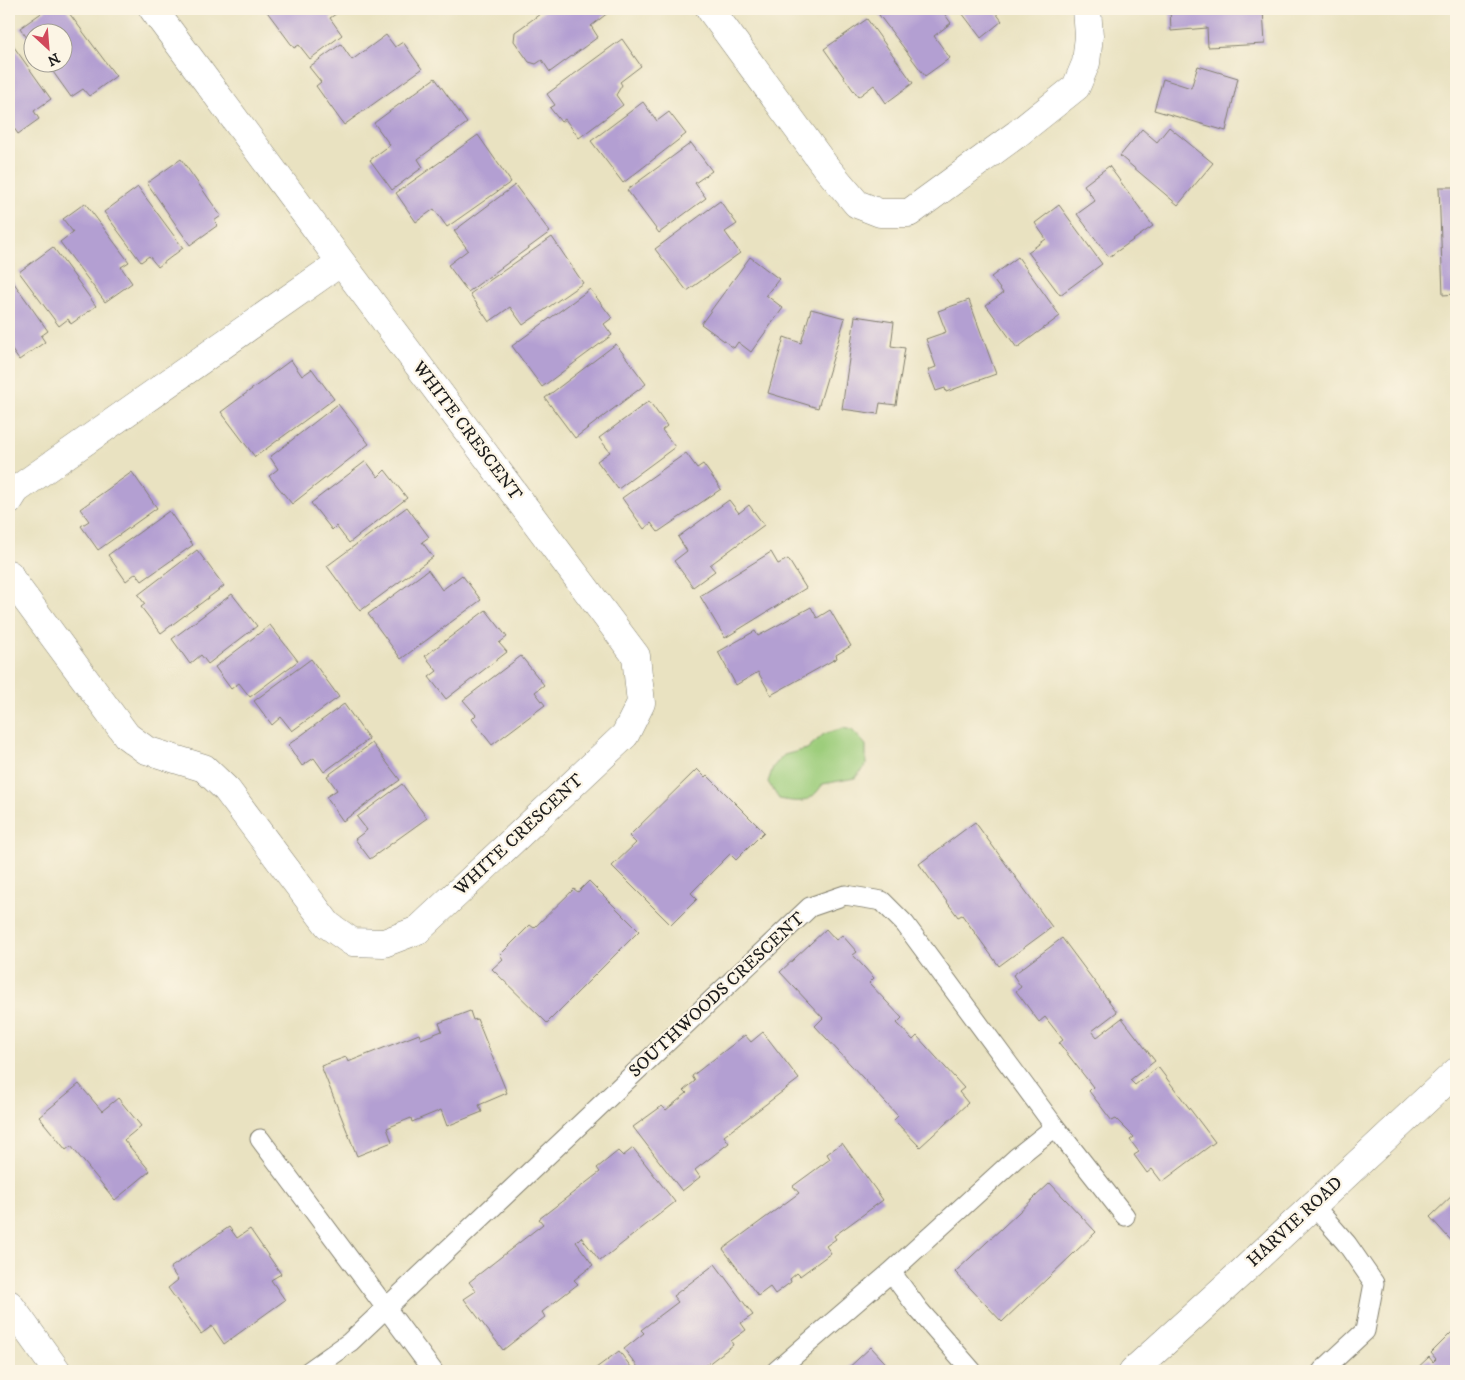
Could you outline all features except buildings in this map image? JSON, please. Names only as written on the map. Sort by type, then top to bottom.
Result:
[{"type":"street","name":"WHITE CRESCENT","points":[[9,574],[127,736],[146,750],[204,768],[227,790],[328,924],[352,942],[384,943],[418,930],[625,735],[641,702],[636,656],[153,9]]},
{"type":"street","points":[[710,9],[825,166],[857,204],[880,213],[909,212],[1017,134],[1076,87],[1086,62],[1089,36],[1087,9]]},
{"type":"street","points":[[9,501],[16,490],[340,262]]},
{"type":"street","name":"HARVIE ROAD","points":[[1133,1371],[1456,1072]]},
{"type":"street","points":[[9,1304],[57,1371]]},
{"type":"lane","name":"SOUTHWOODS CRESCENT","points":[[309,1371],[350,1342],[810,907],[845,895],[882,901],[905,924],[1055,1127],[1125,1216]]},
{"type":"lane","points":[[776,1371],[891,1272],[1016,1158],[1055,1127]]},
{"type":"lane","points":[[260,1139],[433,1371]]},
{"type":"lane","points":[[1313,1204],[1347,1244],[1374,1283],[1365,1331],[1322,1371]]},
{"type":"lane","points":[[891,1272],[919,1310],[972,1371]]},
{"type":"green space","points":[[843,728],[852,730],[866,745],[866,765],[855,778],[823,784],[809,799],[794,801],[779,799],[768,782],[773,767],[784,755],[807,749],[824,734]]}]
